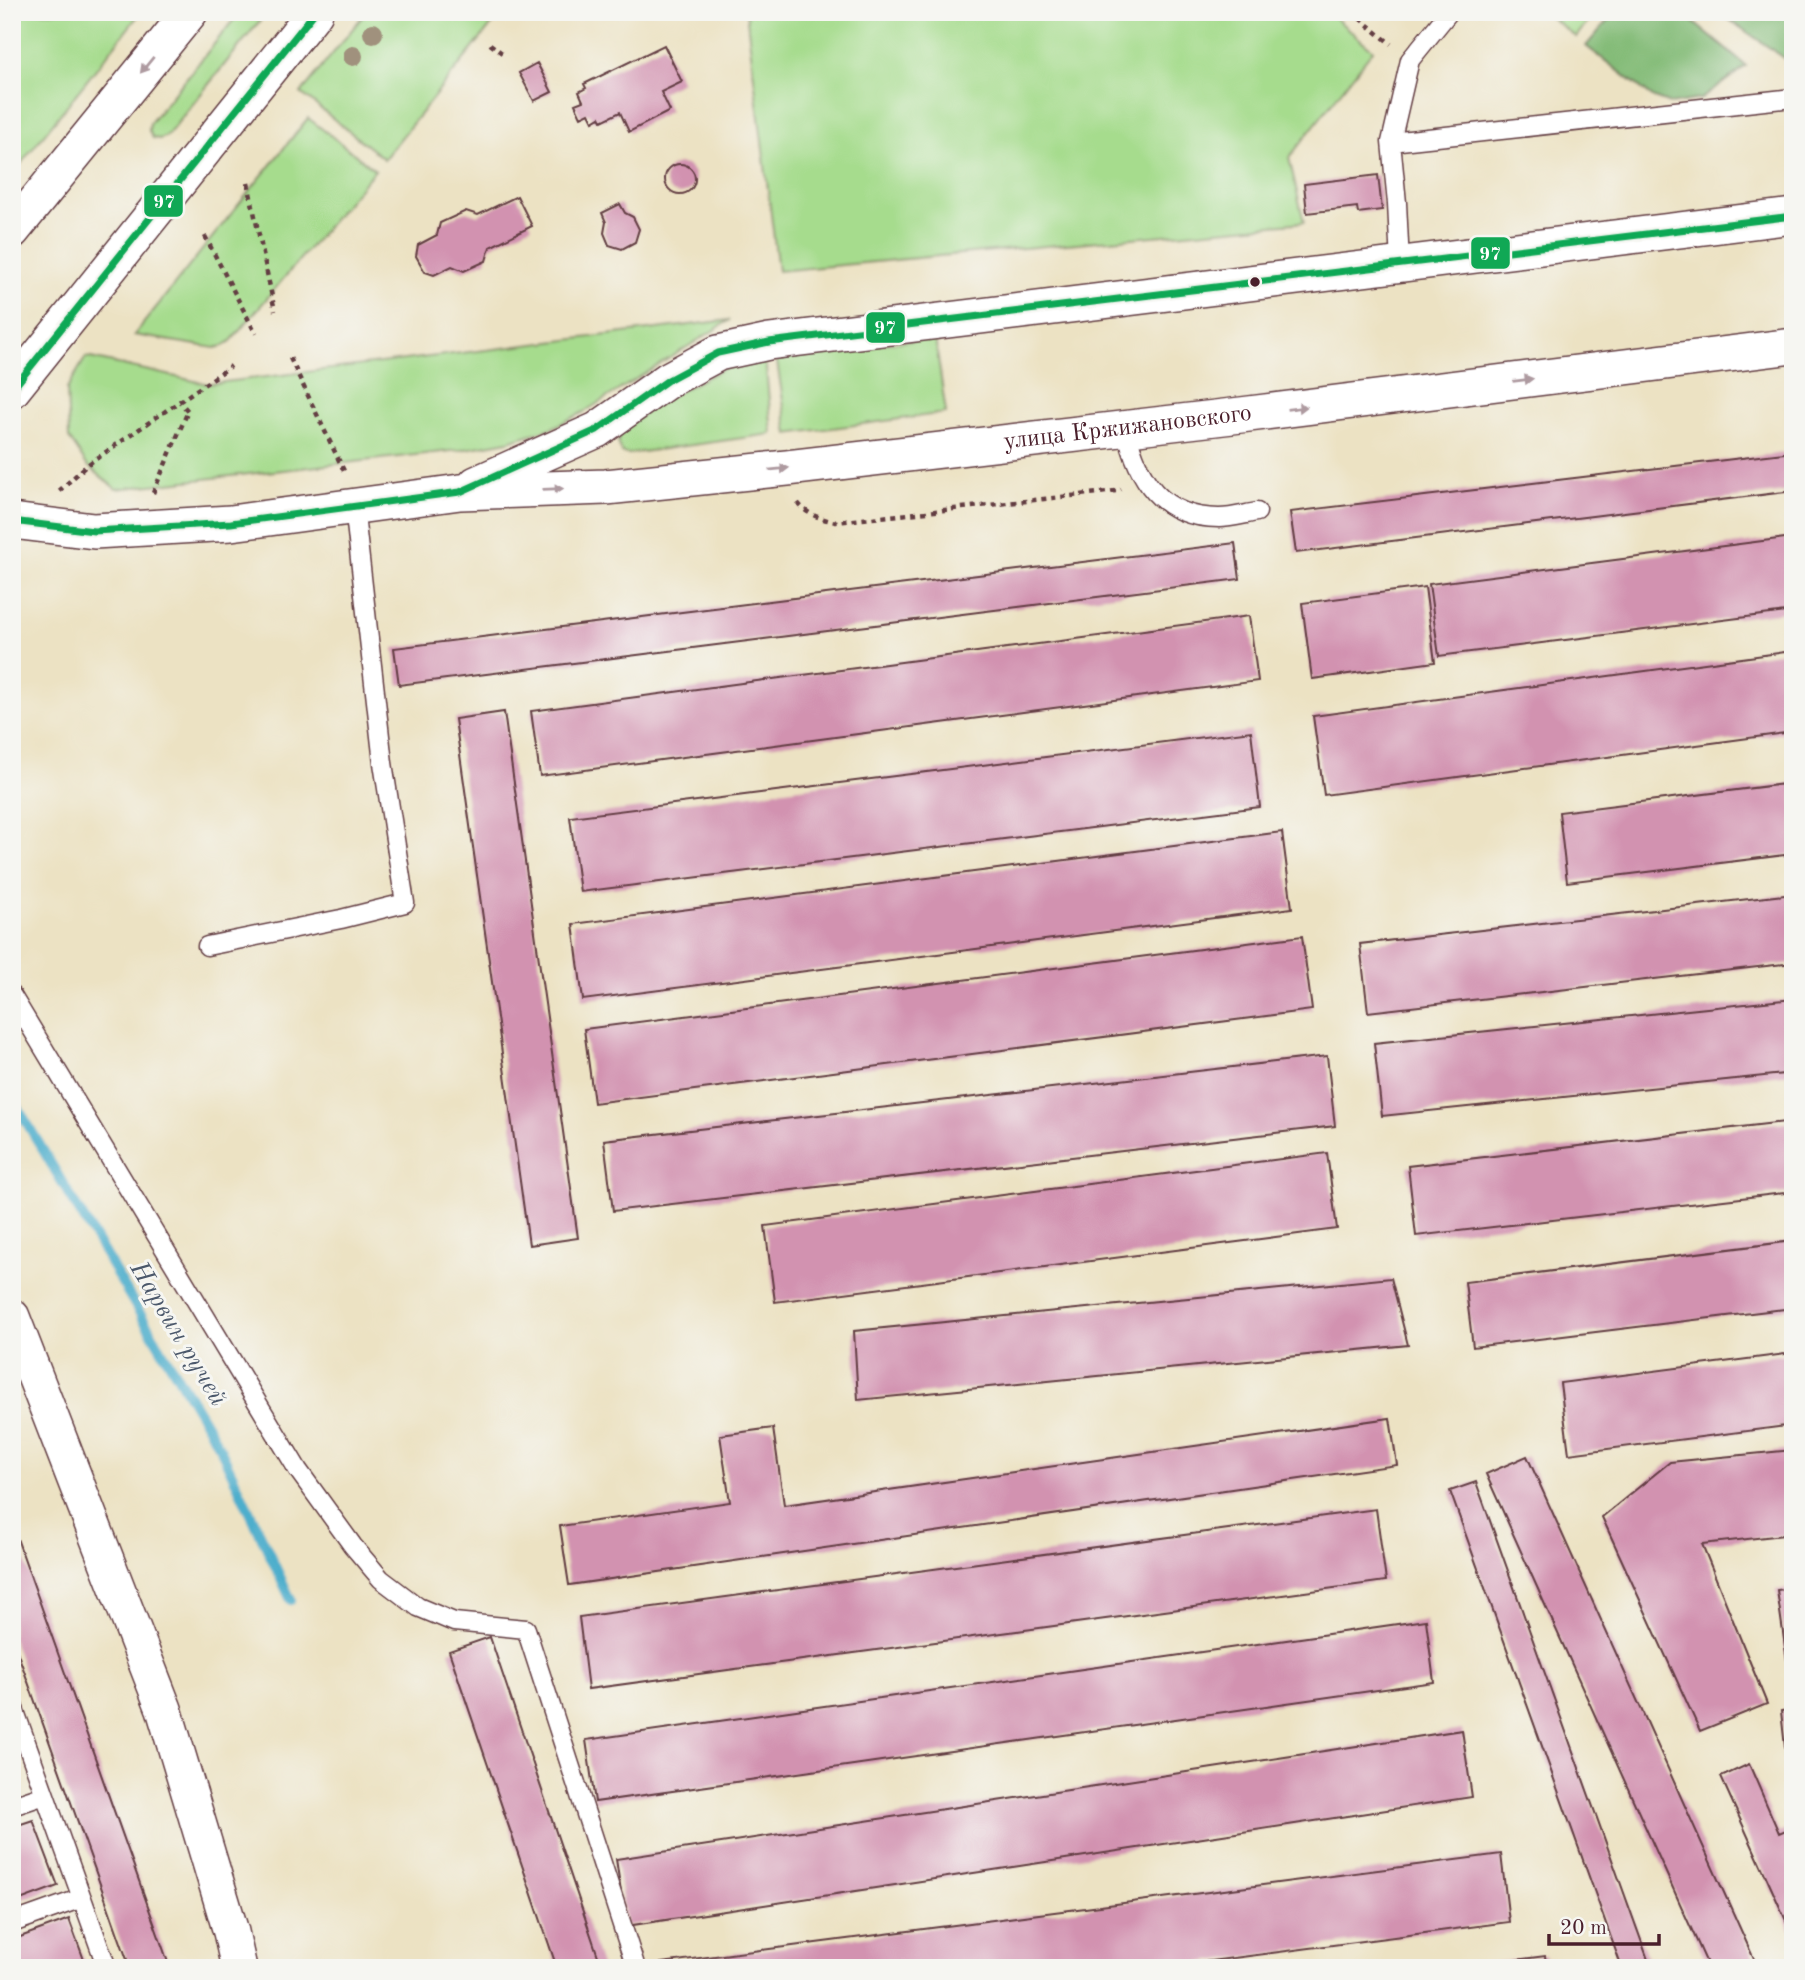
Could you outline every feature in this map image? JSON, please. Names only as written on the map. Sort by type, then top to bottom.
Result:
[{"type":"street","points":[[12,231],[190,12]]},
{"type":"street","points":[[12,390],[315,12]]},
{"type":"street","name":"улица Кржижановского","points":[[460,492],[597,430],[668,380],[718,353],[769,342],[1793,216]]},
{"type":"street","name":"улица Кржижановского","points":[[19,522],[94,531],[231,523],[460,492],[606,487],[1126,428],[1793,346]]},
{"type":"street","points":[[597,430],[606,487]]},
{"type":"street","points":[[12,1317],[164,1709],[231,1932],[239,1968]]},
{"type":"lane","points":[[1400,264],[1391,142],[1410,60],[1449,12]]},
{"type":"lane","points":[[1391,142],[1793,98]]},
{"type":"lane","points":[[1126,428],[1131,450],[1144,479],[1161,500],[1189,514],[1220,518],[1257,512]]},
{"type":"lane","points":[[207,946],[405,903],[380,738],[354,506]]},
{"type":"lane","points":[[12,996],[298,1470],[353,1546],[381,1578],[418,1607],[454,1622],[526,1629],[636,1968]]},
{"type":"lane","points":[[12,1703],[107,1968]]},
{"type":"lane","points":[[12,1807],[45,1794]]},
{"type":"lane","points":[[12,1923],[82,1898]]},
{"type":"path","points":[[1352,12],[1410,60]]},
{"type":"path","points":[[490,44],[502,53]]},
{"type":"path","points":[[248,183],[275,311]]},
{"type":"path","points":[[205,236],[256,334]]},
{"type":"path","points":[[290,358],[342,463],[354,506]]},
{"type":"path","points":[[19,522],[87,465],[231,366]]},
{"type":"path","points":[[138,528],[188,411],[180,402]]},
{"type":"path","points":[[795,499],[801,508],[836,523],[1116,491],[1144,479]]},
{"type":"green space","points":[[12,12],[141,12],[12,175]]},
{"type":"green space","points":[[240,12],[267,12],[167,136],[153,138],[149,131],[150,123]]},
{"type":"green space","points":[[366,12],[502,12],[384,159],[301,93]]},
{"type":"green space","points":[[746,12],[1328,12],[1373,50],[1289,158],[1304,222],[778,271]]},
{"type":"green space","points":[[1544,12],[1595,12],[1576,37]]},
{"type":"green space","points":[[1615,12],[1681,12],[1746,66],[1701,99],[1670,104],[1654,98],[1586,46]]},
{"type":"green space","points":[[1727,12],[1793,12],[1793,64],[1724,16]]},
{"type":"green space","points":[[308,118],[375,170],[231,341],[215,348],[134,335]]},
{"type":"green space","points":[[730,320],[584,412],[552,428],[508,441],[460,450],[116,489],[87,465],[69,438],[67,389],[86,357],[208,384]]},
{"type":"green space","points":[[935,338],[946,413],[788,434],[776,355]]},
{"type":"green space","points":[[765,357],[772,434],[622,453],[618,443],[620,433],[658,402],[736,362]]},
{"type":"building","points":[[664,45],[682,82],[661,92],[670,111],[629,132],[620,112],[602,121],[600,117],[593,121],[589,113],[581,117],[575,104],[583,101],[579,92],[586,88],[584,84]]},
{"type":"building","points":[[537,63],[552,92],[534,101],[519,73]]},
{"type":"building","points":[[680,164],[691,168],[695,179],[691,190],[680,194],[669,190],[665,179],[669,168]]},
{"type":"building","points":[[1378,175],[1382,210],[1358,213],[1357,207],[1307,213],[1304,184]]},
{"type":"building","points":[[517,196],[532,226],[490,247],[486,261],[464,271],[452,266],[434,275],[425,272],[416,256],[418,245],[437,235],[440,223],[466,211],[478,215]]},
{"type":"building","points":[[620,204],[625,213],[633,217],[639,229],[635,242],[622,249],[609,245],[604,233],[606,222],[602,213]]},
{"type":"building","points":[[1793,452],[1793,491],[1296,553],[1290,512]]},
{"type":"building","points":[[1793,537],[1793,611],[1439,656],[1429,584]]},
{"type":"building","points":[[1235,543],[1240,579],[399,685],[394,648]]},
{"type":"building","points":[[1425,587],[1435,662],[1312,679],[1302,603]]},
{"type":"building","points":[[1249,616],[1258,681],[540,776],[531,711]]},
{"type":"building","points":[[1793,651],[1793,732],[1324,795],[1313,716]]},
{"type":"building","points":[[504,712],[578,1238],[529,1245],[455,719]]},
{"type":"building","points":[[1251,731],[1260,807],[580,892],[570,817]]},
{"type":"building","points":[[1793,783],[1793,854],[1567,882],[1559,812]]},
{"type":"building","points":[[1282,832],[1292,908],[583,1000],[573,924]]},
{"type":"building","points":[[1793,894],[1793,963],[1368,1012],[1360,944]]},
{"type":"building","points":[[1302,936],[1312,1010],[594,1103],[584,1029]]},
{"type":"building","points":[[1793,999],[1793,1073],[1382,1116],[1374,1043]]},
{"type":"building","points":[[1327,1056],[1335,1126],[613,1211],[604,1140]]},
{"type":"building","points":[[1793,1121],[1793,1192],[1416,1236],[1408,1166]]},
{"type":"building","points":[[1327,1153],[1337,1229],[775,1302],[765,1226]]},
{"type":"building","points":[[1793,1241],[1793,1308],[1473,1347],[1465,1282]]},
{"type":"building","points":[[1391,1278],[1408,1345],[858,1400],[854,1331]]},
{"type":"building","points":[[1793,1353],[1793,1425],[1569,1454],[1560,1383]]},
{"type":"building","points":[[1390,1418],[1397,1465],[569,1585],[560,1526],[730,1502],[720,1435],[773,1428],[784,1505]]},
{"type":"building","points":[[1793,1450],[1793,1534],[1702,1544],[1767,1704],[1700,1731],[1602,1517],[1670,1462]]},
{"type":"building","points":[[1527,1456],[1758,1968],[1709,1968],[1486,1474]]},
{"type":"building","points":[[1476,1482],[1651,1968],[1622,1968],[1450,1491]]},
{"type":"building","points":[[1376,1509],[1386,1581],[588,1689],[579,1617]]},
{"type":"building","points":[[13,1527],[170,1968],[130,1968],[12,1637]]},
{"type":"building","points":[[1793,1588],[1793,1661],[1787,1661],[1777,1590]]},
{"type":"building","points":[[1426,1620],[1434,1682],[595,1802],[586,1740]]},
{"type":"building","points":[[490,1637],[602,1968],[557,1968],[449,1651]]},
{"type":"building","points":[[1793,1709],[1793,1801],[1791,1801],[1781,1711]]},
{"type":"building","points":[[1462,1730],[1472,1797],[626,1926],[616,1859]]},
{"type":"building","points":[[1749,1764],[1779,1833],[1793,1827],[1793,1936],[1721,1777]]},
{"type":"building","points":[[33,1820],[58,1886],[12,1903],[12,1827]]},
{"type":"building","points":[[1501,1854],[1509,1922],[1157,1968],[662,1968],[661,1963]]},
{"type":"building","points":[[69,1919],[87,1968],[12,1968],[12,1940]]},
{"type":"building","points":[[1545,1956],[1547,1968],[1470,1968],[1470,1966]]},
{"type":"waterway","name":"Нарвин ручей","points":[[12,1098],[220,1448],[291,1600]]},
{"type":"transit line","name":"97","points":[[12,390],[315,12]]},
{"type":"transit line","name":"97","points":[[12,521],[94,531],[231,523],[460,492],[597,430],[668,380],[718,353],[769,342],[1793,216]]}]
